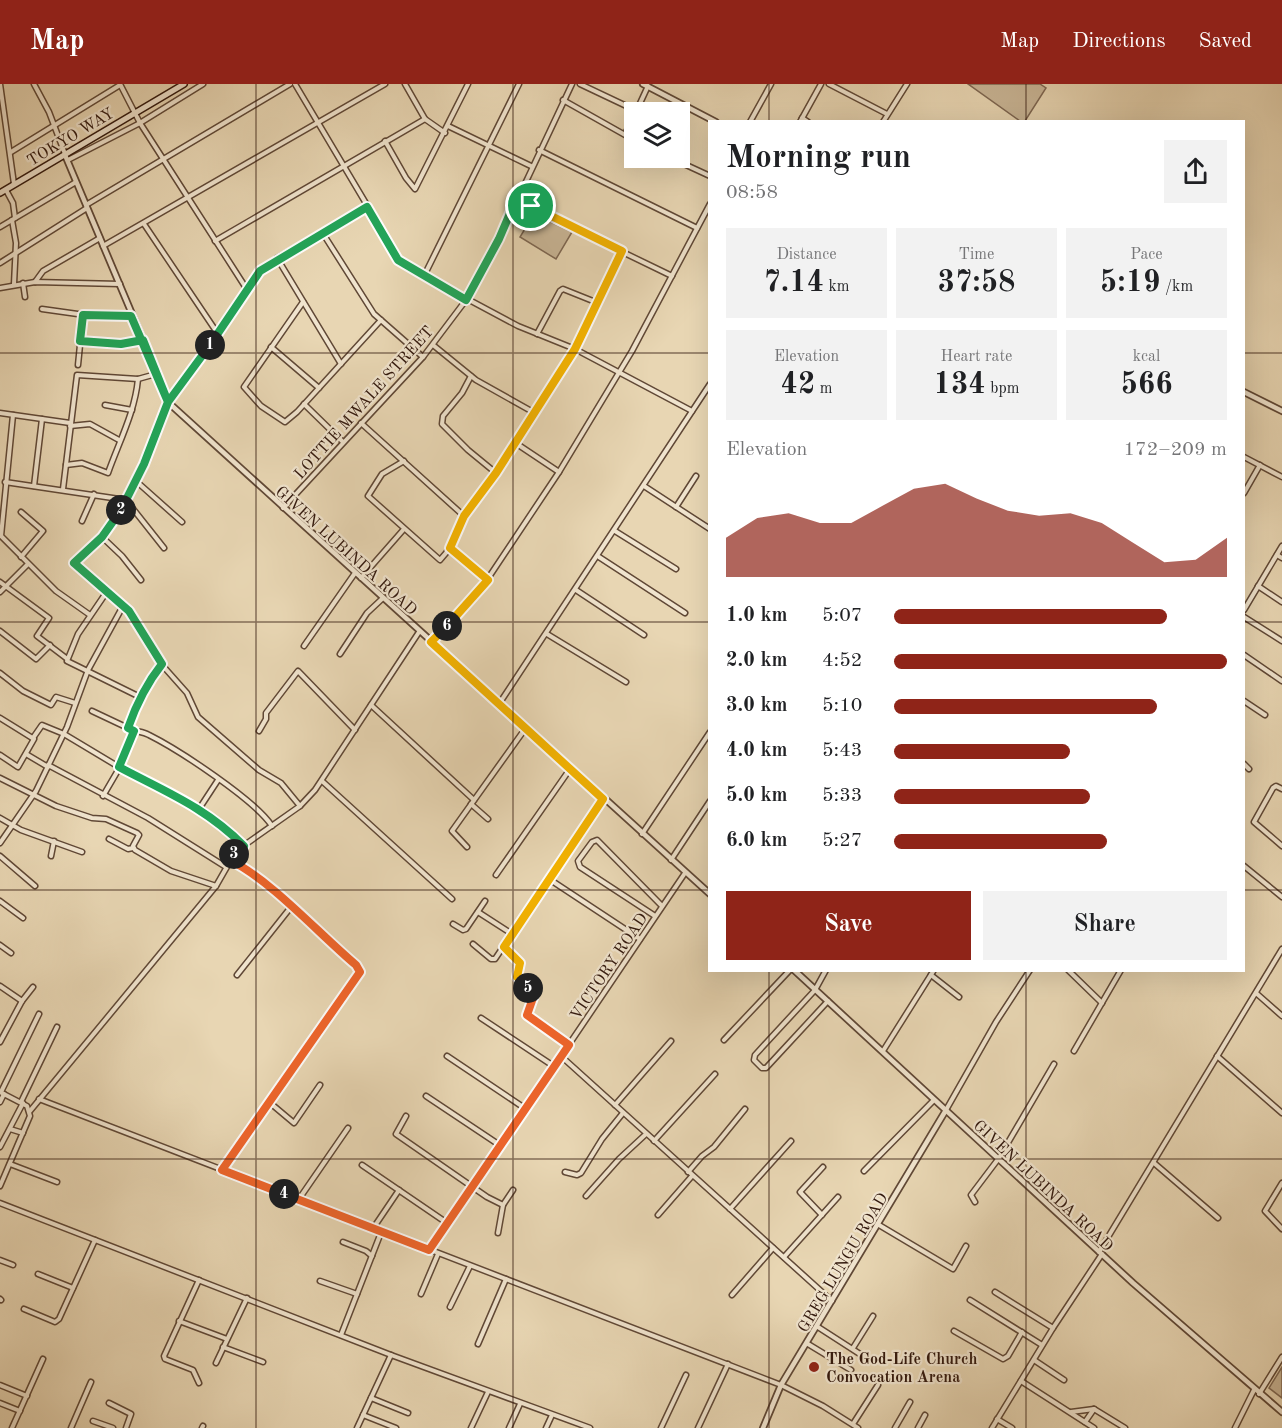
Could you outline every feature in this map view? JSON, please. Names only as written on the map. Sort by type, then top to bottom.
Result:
[{"type":"main road","name":"TOKYO WAY","points":[[3,192],[66,158],[184,84]]},
{"type":"street","points":[[0,84],[14,185]]},
{"type":"street","points":[[34,84],[54,125],[66,158],[140,123],[195,86],[203,84]]},
{"type":"street","points":[[11,152],[121,84],[140,123],[246,288]]},
{"type":"street","points":[[0,263],[164,159],[293,84],[344,165],[398,260],[466,300],[537,334],[575,349],[692,411]]},
{"type":"street","points":[[103,246],[385,84]]},
{"type":"street","points":[[405,84],[424,119],[445,133]]},
{"type":"street","points":[[385,141],[414,189],[445,133],[468,84]]},
{"type":"street","points":[[424,276],[519,84]]},
{"type":"street","name":"LOTTIE MWALE STREET","points":[[283,508],[423,357],[466,300],[499,239],[531,166],[572,84]]},
{"type":"street","points":[[580,84],[624,107]]},
{"type":"street","points":[[751,120],[771,84]]},
{"type":"street","points":[[801,120],[821,84]]},
{"type":"street","points":[[829,84],[887,114]]},
{"type":"street","points":[[884,120],[907,84]]},
{"type":"street","points":[[640,102],[645,85],[712,120]]},
{"type":"street","points":[[563,100],[624,134]]},
{"type":"street","points":[[215,241],[424,119]]},
{"type":"street","points":[[448,126],[531,166]]},
{"type":"street","points":[[539,150],[697,228]]},
{"type":"street","name":"GIVEN LUBINDA ROAD","points":[[66,158],[168,402],[642,835],[708,890]]},
{"type":"street","points":[[690,167],[708,175]]},
{"type":"street","points":[[0,227],[76,182]]},
{"type":"street","points":[[3,192],[13,203],[14,284]]},
{"type":"street","points":[[517,197],[542,213],[672,276]]},
{"type":"street","points":[[300,806],[281,783],[259,770],[198,717],[187,693],[162,664],[138,623],[108,590],[74,563],[102,537],[126,500],[168,402],[218,334],[246,288],[260,271],[277,258],[367,207]]},
{"type":"street","points":[[431,642],[488,580],[559,472],[619,373],[708,208]]},
{"type":"street","points":[[144,224],[218,334]]},
{"type":"street","points":[[322,232],[361,297],[381,320],[423,357]]},
{"type":"street","points":[[35,282],[43,271],[100,238]]},
{"type":"street","points":[[404,461],[382,474],[368,494],[437,559],[442,558],[450,548],[464,516],[496,473],[575,349],[622,251]]},
{"type":"street","points":[[277,258],[341,364]]},
{"type":"street","points":[[0,288],[35,282],[120,284]]},
{"type":"street","points":[[23,283],[25,297]]},
{"type":"street","points":[[537,334],[563,289],[598,303]]},
{"type":"street","points":[[303,302],[246,382],[245,391],[285,422],[381,320]]},
{"type":"street","points":[[42,309],[83,315],[131,316]]},
{"type":"street","points":[[78,365],[83,315]]},
{"type":"street","points":[[80,341],[121,344],[143,340]]},
{"type":"street","points":[[433,345],[471,376],[533,412]]},
{"type":"street","points":[[271,347],[319,388]]},
{"type":"street","points":[[63,489],[77,375],[138,379],[156,374]]},
{"type":"street","points":[[471,376],[462,393],[442,416],[442,424],[496,473]]},
{"type":"street","points":[[66,465],[82,463],[108,473],[132,410],[138,379]]},
{"type":"street","points":[[499,704],[599,556],[708,386]]},
{"type":"street","points":[[1245,392],[1282,411]]},
{"type":"street","points":[[304,404],[344,442]]},
{"type":"street","points":[[105,405],[132,410]]},
{"type":"street","points":[[0,413],[70,424],[90,424],[119,440]]},
{"type":"street","points":[[13,415],[5,482],[4,516],[0,534],[61,594],[90,615]]},
{"type":"street","points":[[34,486],[42,419]]},
{"type":"street","points":[[362,423],[464,516]]},
{"type":"street","points":[[514,442],[559,472]]},
{"type":"street","points":[[1245,458],[1282,477]]},
{"type":"street","points":[[1245,491],[1260,465]]},
{"type":"street","points":[[676,507],[696,476]]},
{"type":"street","points":[[136,481],[182,522]]},
{"type":"street","points":[[5,482],[126,500],[164,548]]},
{"type":"street","points":[[644,486],[708,528]]},
{"type":"street","points":[[82,521],[94,494]]},
{"type":"street","points":[[21,512],[43,531],[21,557]]},
{"type":"street","points":[[361,578],[404,529]]},
{"type":"street","points":[[615,531],[676,569]]},
{"type":"street","points":[[102,537],[122,556],[141,580]]},
{"type":"street","points":[[1245,607],[1282,546]]},
{"type":"street","points":[[450,548],[488,580]]},
{"type":"street","points":[[1277,555],[1282,558]]},
{"type":"street","points":[[599,556],[685,613]]},
{"type":"street","points":[[0,592],[28,564]]},
{"type":"street","points":[[304,646],[355,573]]},
{"type":"street","points":[[0,582],[49,618],[37,636],[66,658],[68,663],[140,697]]},
{"type":"street","points":[[1258,586],[1282,602]]},
{"type":"street","points":[[66,658],[90,615],[108,590]]},
{"type":"street","points":[[576,590],[644,635]]},
{"type":"street","points":[[339,654],[367,613],[383,598]]},
{"type":"street","points":[[0,843],[33,796],[64,734],[87,672],[123,606]]},
{"type":"street","points":[[1245,618],[1282,641]]},
{"type":"street","points":[[0,631],[36,659],[50,645]]},
{"type":"street","points":[[0,1186],[30,1111],[39,1099],[66,1064],[116,1010],[216,886],[230,860],[244,846],[300,806],[322,781],[419,632]]},
{"type":"street","points":[[547,634],[626,682]]},
{"type":"street","points":[[1245,656],[1282,681]]},
{"type":"street","points":[[128,728],[140,697],[162,664]]},
{"type":"street","points":[[260,731],[266,718],[266,712],[298,671],[355,730]]},
{"type":"street","points":[[0,673],[23,691],[51,705],[57,697],[75,704]]},
{"type":"street","points":[[1245,702],[1265,715]]},
{"type":"street","points":[[371,705],[488,819]]},
{"type":"street","points":[[92,711],[134,731],[156,738],[259,809],[272,826]]},
{"type":"street","points":[[0,718],[33,738]]},
{"type":"street","points":[[0,755],[17,767],[42,725],[64,734],[119,767],[200,808],[224,826],[244,846]]},
{"type":"street","points":[[467,847],[452,831],[525,729]]},
{"type":"street","points":[[103,796],[119,767],[134,731]]},
{"type":"street","points":[[642,835],[708,735]]},
{"type":"street","points":[[26,754],[148,818],[226,867]]},
{"type":"street","points":[[1245,765],[1249,769]]},
{"type":"street","points":[[496,875],[570,769]]},
{"type":"street","points":[[0,778],[33,796],[74,813],[106,819],[137,833],[139,835],[133,848]]},
{"type":"street","points":[[200,808],[218,780]]},
{"type":"street","points":[[322,781],[452,899]]},
{"type":"street","points":[[1282,789],[1276,786],[1273,788],[1254,822],[1282,846]]},
{"type":"street","points":[[473,944],[493,960],[603,799]]},
{"type":"street","points":[[671,860],[708,804]]},
{"type":"street","points":[[0,818],[14,826],[82,852]]},
{"type":"street","points":[[109,839],[128,849],[133,848],[171,871],[216,886]]},
{"type":"street","points":[[655,916],[580,867],[578,861],[594,840],[597,840],[662,906]]},
{"type":"street","points":[[51,856],[54,841]]},
{"type":"street","points":[[0,856],[35,886]]},
{"type":"street","points":[[222,1170],[360,972],[356,965],[291,907],[251,873],[230,860]]},
{"type":"street","points":[[1245,867],[1282,897]]},
{"type":"street","name":"VICTORY ROAD","points":[[429,1250],[685,873]]},
{"type":"street","points":[[549,879],[640,939]]},
{"type":"street","points":[[453,924],[464,930],[485,901]]},
{"type":"street","points":[[0,902],[23,918]]},
{"type":"street","points":[[237,975],[291,907]]},
{"type":"street","points":[[478,912],[512,934]]},
{"type":"street","points":[[0,945],[11,952]]},
{"type":"street","points":[[504,947],[520,963],[517,977],[534,995],[527,1015],[569,1045]]},
{"type":"street","points":[[992,1428],[1101,1253],[1217,1056],[1280,957],[1282,949]]},
{"type":"street","points":[[724,1040],[790,972]]},
{"type":"street","name":"GIVEN LUBINDA ROAD","points":[[794,972],[1101,1253],[1282,1412]]},
{"type":"street","points":[[825,972],[815,990],[753,1058],[762,1068],[766,1068],[828,1001]]},
{"type":"street","points":[[946,1110],[1027,972]]},
{"type":"street","points":[[1070,972],[1102,1003]]},
{"type":"street","points":[[1074,1051],[1119,972]]},
{"type":"street","points":[[882,1051],[932,973],[959,997]]},
{"type":"street","points":[[0,986],[22,1001]]},
{"type":"street","points":[[0,1042],[22,1001],[33,987]]},
{"type":"street","points":[[1256,993],[1282,1016]]},
{"type":"street","points":[[0,1102],[2,1092],[39,1014]]},
{"type":"street","points":[[481,1018],[555,1067]]},
{"type":"street","points":[[0,1026],[6,1030]]},
{"type":"street","points":[[0,1147],[57,1027]]},
{"type":"street","points":[[615,1106],[671,1041]]},
{"type":"street","points":[[447,1056],[526,1109]]},
{"type":"street","points":[[562,1056],[833,1302]]},
{"type":"street","points":[[1217,1056],[1282,1113]]},
{"type":"street","points":[[975,1202],[971,1195],[999,1158],[1054,1064]]},
{"type":"street","points":[[654,1141],[715,1074]]},
{"type":"street","points":[[269,1102],[294,1123],[320,1085]]},
{"type":"street","points":[[2,1092],[22,1102],[30,1111]]},
{"type":"street","points":[[426,1096],[501,1146]]},
{"type":"street","points":[[39,1099],[781,1385],[858,1428]]},
{"type":"street","points":[[864,1171],[934,1100]]},
{"type":"street","points":[[688,1172],[702,1156],[714,1147],[745,1109]]},
{"type":"street","name":"GREG LUNGU ROAD","points":[[763,1428],[781,1385],[879,1226],[946,1110]]},
{"type":"street","points":[[566,1172],[577,1175],[581,1173],[602,1139],[623,1113]]},
{"type":"street","points":[[406,1116],[396,1134],[472,1187],[503,1205]]},
{"type":"street","points":[[299,1199],[348,1128]]},
{"type":"street","points":[[10,1129],[23,1133]]},
{"type":"street","points":[[586,1196],[619,1159],[646,1134]]},
{"type":"street","points":[[730,1209],[791,1141]]},
{"type":"street","points":[[1154,1163],[1218,1218]]},
{"type":"street","points":[[9,1164],[57,1182]]},
{"type":"street","points":[[362,1165],[447,1223]]},
{"type":"street","points":[[822,1215],[801,1192],[823,1167]]},
{"type":"street","points":[[658,1215],[692,1176]]},
{"type":"street","points":[[1282,1183],[1266,1211],[1282,1229]]},
{"type":"street","points":[[374,1227],[399,1190]]},
{"type":"street","points":[[498,1233],[503,1205],[513,1190]]},
{"type":"street","points":[[784,1257],[838,1197]]},
{"type":"street","points":[[0,1203],[488,1392],[590,1428]]},
{"type":"street","points":[[879,1226],[953,1269],[966,1246]]},
{"type":"street","points":[[341,1335],[382,1230]]},
{"type":"street","points":[[24,1309],[57,1321],[95,1240]]},
{"type":"street","points":[[343,1242],[366,1251],[372,1256]]},
{"type":"street","points":[[732,1295],[774,1248]]},
{"type":"street","points":[[421,1294],[438,1254]]},
{"type":"street","points":[[0,1260],[13,1265]]},
{"type":"street","points":[[450,1307],[470,1266]]},
{"type":"street","points":[[38,1274],[73,1288]]},
{"type":"street","points":[[478,1344],[506,1279]]},
{"type":"street","points":[[199,1280],[164,1358],[193,1370],[199,1383]]},
{"type":"street","points":[[320,1281],[334,1284],[357,1294]]},
{"type":"street","points":[[995,1292],[1053,1328]]},
{"type":"street","points":[[216,1363],[247,1298]]},
{"type":"street","points":[[970,1300],[1042,1346]]},
{"type":"street","points":[[853,1348],[873,1316]]},
{"type":"street","points":[[179,1321],[227,1339]]},
{"type":"street","points":[[818,1327],[863,1356]]},
{"type":"street","points":[[954,1330],[1003,1359],[1008,1356],[1022,1332]]},
{"type":"street","points":[[808,1344],[851,1370]]},
{"type":"street","points":[[224,1347],[263,1362]]},
{"type":"street","points":[[357,1428],[391,1355]]},
{"type":"street","points":[[1235,1428],[1282,1357]]},
{"type":"street","points":[[12,1428],[43,1359]]},
{"type":"street","points":[[1034,1360],[1064,1380]]},
{"type":"street","points":[[698,1428],[728,1364]]},
{"type":"street","points":[[662,1428],[686,1375]]},
{"type":"street","points":[[1021,1381],[1094,1428]]},
{"type":"street","points":[[71,1428],[91,1382]]},
{"type":"street","points":[[0,1385],[27,1396]]},
{"type":"street","points":[[853,1424],[878,1385]]},
{"type":"street","points":[[471,1428],[488,1392]]},
{"type":"street","points":[[371,1398],[408,1413]]},
{"type":"street","points":[[895,1428],[910,1402]]},
{"type":"street","points":[[0,1403],[20,1411]]},
{"type":"street","points":[[109,1403],[131,1414],[126,1428]]},
{"type":"street","points":[[509,1428],[520,1404]]},
{"type":"street","points":[[1071,1412],[1094,1409],[1125,1428]]},
{"type":"street","points":[[1085,1422],[1094,1409]]},
{"type":"street","points":[[363,1415],[396,1428]]},
{"type":"street","points":[[546,1428],[552,1415]]},
{"type":"street","points":[[918,1428],[925,1415]]},
{"type":"street","points":[[998,1419],[1012,1428]]},
{"type":"street","points":[[93,1421],[113,1428]]},
{"type":"shaded area","points":[[968,84],[1040,84],[1046,88],[1026,120],[1019,120]]},
{"type":"shaded area","points":[[534,214],[572,232],[556,259],[520,237]]},
{"type":"shaded area","points":[[1282,1367],[1282,1398],[1269,1388]]},
{"type":"place","name":"The God-Life Church Convocation Arena","points":[[814,1367]]},
{"type":"route","points":[[531,206],[517,197],[499,239],[466,300],[398,260],[367,207],[277,258],[260,271],[246,288],[189,377],[168,402],[143,340],[121,344],[80,341],[83,315],[131,316],[143,340],[156,374],[168,402],[144,464],[120,511],[102,537],[74,563],[129,611],[162,664],[152,677],[132,717],[128,728],[134,731],[119,767],[153,783],[211,816],[224,826],[244,846],[236,851],[230,860],[251,873],[298,913],[356,965],[360,972],[222,1170],[429,1250],[569,1045],[527,1015],[526,1011],[534,995],[517,977],[520,973],[520,963],[504,947],[603,799],[431,642],[488,580],[450,548],[464,516],[496,473],[575,349],[622,251],[531,206]]}]
